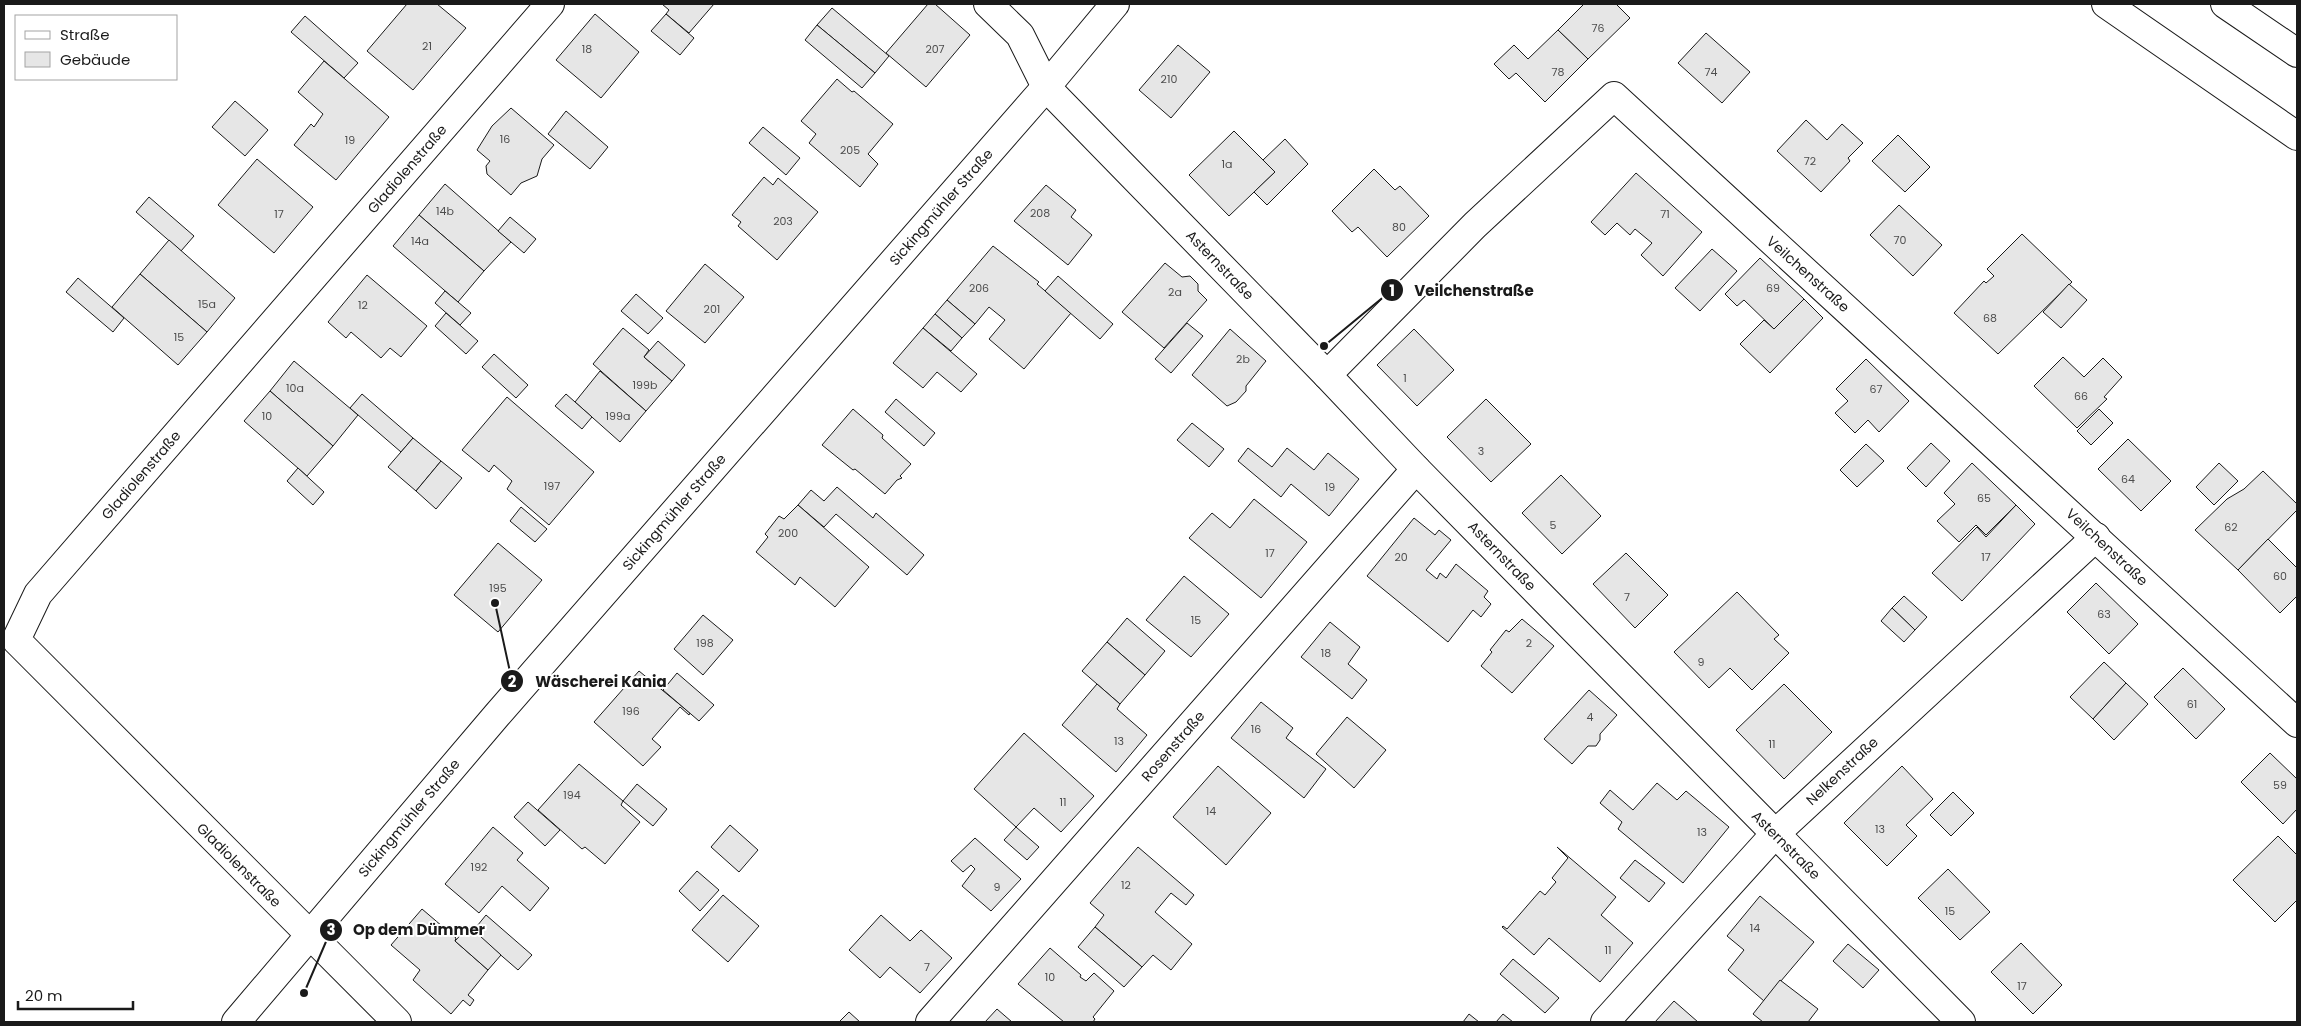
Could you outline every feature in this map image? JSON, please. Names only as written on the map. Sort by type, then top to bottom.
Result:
[{"type":"main road","name":"Gladiolenstraße","points":[[309,935],[16,640],[38,594],[550,4]]},
{"type":"main road","points":[[988,4],[1020,35],[1046,87]]},
{"type":"main road","name":"Sickingmühler Straße","points":[[236,1022],[497,715],[1046,87],[1115,4]]},
{"type":"main road","points":[[2106,4],[2297,136]]},
{"type":"main road","points":[[2226,4],[2297,53]]},
{"type":"main road","name":"Asternstraße","points":[[1046,87],[1416,469],[1961,1022]]},
{"type":"main road","name":"Veilchenstraße","points":[[1327,375],[1475,225],[1614,96],[2297,723]]},
{"type":"main road","name":"Rosenstraße","points":[[930,1022],[1416,469]]},
{"type":"main road","name":"Nelkenstraße","points":[[1605,1022],[1775,834],[2096,537]]},
{"type":"main road","points":[[309,935],[398,1022]]},
{"type":"building","points":[[407,4],[437,4],[466,28],[413,90],[367,51]]},
{"type":"building","points":[[662,4],[714,4],[689,33],[666,14],[669,10]]},
{"type":"building","points":[[928,4],[935,4],[970,35],[926,87],[886,53]]},
{"type":"building","points":[[1584,4],[1616,4],[1630,18],[1588,59],[1558,30]]},
{"type":"building","points":[[832,8],[889,56],[875,73],[817,25]]},
{"type":"building","points":[[595,14],[639,52],[601,98],[556,60]]},
{"type":"building","points":[[666,14],[694,38],[680,55],[651,31]]},
{"type":"building","points":[[305,16],[358,63],[344,78],[291,32]]},
{"type":"building","points":[[817,25],[875,73],[862,88],[805,40]]},
{"type":"building","points":[[1558,30],[1588,59],[1545,102],[1516,73],[1509,79],[1494,64],[1514,45],[1528,59]]},
{"type":"building","points":[[1706,33],[1750,72],[1722,103],[1678,63]]},
{"type":"building","points":[[1178,45],[1210,72],[1171,118],[1139,90]]},
{"type":"building","points":[[324,61],[389,117],[336,180],[294,145],[311,124],[314,127],[323,114],[298,92]]},
{"type":"building","points":[[837,79],[893,124],[868,154],[878,164],[860,187],[809,143],[816,134],[801,121]]},
{"type":"building","points":[[235,101],[268,130],[245,156],[212,127]]},
{"type":"building","points":[[511,108],[554,145],[542,159],[537,176],[521,183],[511,195],[487,174],[486,166],[490,161],[477,150],[492,126]]},
{"type":"building","points":[[566,111],[608,147],[590,169],[548,134]]},
{"type":"building","points":[[1806,120],[1827,140],[1842,124],[1863,143],[1848,158],[1850,161],[1821,192],[1777,151]]},
{"type":"building","points":[[763,127],[800,158],[786,175],[749,143]]},
{"type":"building","points":[[1234,131],[1275,172],[1229,216],[1189,175]]},
{"type":"building","points":[[1898,135],[1930,167],[1905,192],[1872,161]]},
{"type":"building","points":[[1285,139],[1308,164],[1267,205],[1254,192],[1275,172],[1263,160]]},
{"type":"building","points":[[257,159],[313,207],[274,253],[218,205]]},
{"type":"building","points":[[1374,169],[1395,190],[1400,186],[1429,216],[1387,257],[1358,227],[1352,232],[1332,211]]},
{"type":"building","points":[[1636,173],[1702,232],[1663,276],[1641,255],[1652,243],[1635,229],[1630,235],[1617,223],[1605,235],[1591,222]]},
{"type":"building","points":[[764,177],[773,185],[778,178],[818,212],[777,260],[738,226],[741,222],[732,215]]},
{"type":"building","points":[[445,184],[511,242],[484,271],[419,215]]},
{"type":"building","points":[[1046,185],[1076,210],[1071,217],[1092,235],[1068,265],[1014,221]]},
{"type":"building","points":[[149,197],[194,236],[181,251],[136,212]]},
{"type":"building","points":[[1899,205],[1942,245],[1913,276],[1870,235]]},
{"type":"building","points":[[419,215],[484,271],[458,302],[393,246]]},
{"type":"building","points":[[510,217],[536,239],[524,253],[498,231]]},
{"type":"building","points":[[2022,234],[2072,282],[1998,354],[1954,313],[1984,281],[1986,283],[1994,276],[1987,269]]},
{"type":"building","points":[[169,240],[235,298],[207,332],[140,274]]},
{"type":"building","points":[[993,246],[1039,282],[1037,284],[1071,313],[1024,369],[989,339],[1005,320],[989,307],[975,324],[947,300]]},
{"type":"building","points":[[1712,249],[1737,271],[1700,311],[1675,288]]},
{"type":"building","points":[[1760,258],[1804,299],[1774,329],[1744,300],[1737,306],[1725,294]]},
{"type":"building","points":[[1165,263],[1182,277],[1190,276],[1198,284],[1198,291],[1207,300],[1164,348],[1122,312]]},
{"type":"building","points":[[705,264],[744,297],[705,343],[666,311]]},
{"type":"building","points":[[140,274],[207,332],[178,365],[112,307]]},
{"type":"building","points":[[367,275],[427,326],[401,357],[390,348],[381,358],[351,332],[346,338],[328,322]]},
{"type":"building","points":[[1058,276],[1113,324],[1100,339],[1045,291]]},
{"type":"building","points":[[78,278],[124,318],[113,332],[66,292]]},
{"type":"building","points":[[2069,284],[2087,300],[2061,328],[2043,312]]},
{"type":"building","points":[[445,291],[471,313],[460,325],[435,303]]},
{"type":"building","points":[[636,294],[663,318],[648,334],[621,311]]},
{"type":"building","points":[[1804,299],[1823,318],[1770,373],[1740,344],[1764,320],[1774,329]]},
{"type":"building","points":[[947,300],[975,324],[962,338],[935,314]]},
{"type":"building","points":[[446,313],[478,341],[466,354],[435,326]]},
{"type":"building","points":[[935,314],[962,338],[951,351],[923,328]]},
{"type":"building","points":[[1187,323],[1203,336],[1171,373],[1155,359]]},
{"type":"building","points":[[623,328],[649,350],[644,357],[672,381],[646,411],[593,364]]},
{"type":"building","points":[[923,328],[977,374],[961,392],[937,372],[923,388],[893,363]]},
{"type":"building","points":[[1230,329],[1266,361],[1246,386],[1246,391],[1236,402],[1227,406],[1192,375]]},
{"type":"building","points":[[1414,329],[1454,370],[1417,406],[1377,365]]},
{"type":"building","points":[[658,341],[685,365],[672,381],[644,357]]},
{"type":"building","points":[[494,354],[528,385],[516,398],[482,367]]},
{"type":"building","points":[[2063,357],[2084,377],[2103,358],[2122,377],[2104,397],[2107,399],[2077,428],[2034,386]]},
{"type":"building","points":[[1866,359],[1909,401],[1879,432],[1868,420],[1855,433],[1835,413],[1848,401],[1836,389]]},
{"type":"building","points":[[294,361],[358,415],[333,446],[270,391]]},
{"type":"building","points":[[600,371],[646,411],[620,442],[575,402]]},
{"type":"building","points":[[270,391],[333,446],[307,476],[244,421]]},
{"type":"building","points":[[362,394],[413,438],[401,452],[350,408]]},
{"type":"building","points":[[566,394],[592,417],[582,429],[555,406]]},
{"type":"building","points":[[507,397],[594,472],[549,525],[507,489],[512,481],[494,465],[489,472],[462,450]]},
{"type":"building","points":[[896,399],[935,433],[924,446],[885,412]]},
{"type":"building","points":[[1486,399],[1531,444],[1491,482],[1447,437]]},
{"type":"building","points":[[853,409],[883,435],[882,438],[911,464],[900,476],[902,478],[897,480],[885,494],[822,445]]},
{"type":"building","points":[[2099,409],[2113,423],[2091,445],[2077,431]]},
{"type":"building","points":[[1192,423],[1224,449],[1209,467],[1177,440]]},
{"type":"building","points":[[413,438],[441,461],[416,491],[388,467]]},
{"type":"building","points":[[2128,439],[2171,481],[2141,511],[2098,469]]},
{"type":"building","points":[[1931,443],[1950,461],[1926,487],[1907,468]]},
{"type":"building","points":[[1866,444],[1884,461],[1857,487],[1840,470]]},
{"type":"building","points":[[1248,448],[1272,467],[1287,448],[1314,470],[1328,453],[1359,479],[1329,516],[1291,484],[1281,497],[1238,461]]},
{"type":"building","points":[[441,461],[462,478],[436,509],[416,491]]},
{"type":"building","points":[[1972,463],[2016,505],[1986,535],[1976,525],[1959,542],[1937,521],[1955,504],[1944,493]]},
{"type":"building","points":[[2219,463],[2238,481],[2214,505],[2196,487]]},
{"type":"building","points":[[298,468],[324,492],[313,505],[287,481]]},
{"type":"building","points":[[2263,471],[2297,504],[2297,510],[2238,570],[2195,530],[2227,499],[2244,489]]},
{"type":"building","points":[[1561,475],[1601,516],[1562,554],[1522,513]]},
{"type":"building","points":[[837,487],[873,518],[876,513],[924,555],[907,575],[836,514],[824,527],[798,505],[811,490],[824,501]]},
{"type":"building","points":[[1254,499],[1307,542],[1261,598],[1189,538],[1212,513],[1230,528]]},
{"type":"building","points":[[798,505],[869,567],[835,607],[800,577],[795,585],[756,552],[768,537],[765,534],[779,516],[784,519]]},
{"type":"building","points":[[2016,505],[2035,524],[1962,601],[1932,573],[1977,527],[1986,537]]},
{"type":"building","points":[[521,507],[547,529],[535,542],[510,521]]},
{"type":"building","points":[[1414,518],[1435,535],[1439,530],[1451,540],[1426,570],[1437,579],[1440,573],[1446,578],[1456,564],[1488,591],[1484,597],[1491,604],[1481,617],[1473,610],[1448,642],[1367,576]]},
{"type":"building","points":[[2268,539],[2297,568],[2297,596],[2280,613],[2238,570]]},
{"type":"building","points":[[498,543],[542,580],[498,632],[454,595]]},
{"type":"building","points":[[1626,553],[1668,595],[1635,628],[1593,584]]},
{"type":"building","points":[[1184,576],[1229,614],[1191,657],[1146,620]]},
{"type":"building","points":[[2096,583],[2138,624],[2109,654],[2067,612]]},
{"type":"building","points":[[1737,592],[1779,635],[1774,639],[1789,653],[1752,690],[1730,668],[1709,688],[1674,652]]},
{"type":"building","points":[[1904,596],[1927,617],[1915,630],[1892,608]]},
{"type":"building","points":[[1892,608],[1915,630],[1904,642],[1881,621]]},
{"type":"building","points":[[703,615],[733,640],[703,675],[674,649]]},
{"type":"building","points":[[1127,618],[1165,651],[1145,675],[1107,642]]},
{"type":"building","points":[[1522,619],[1554,646],[1512,693],[1481,666],[1492,652],[1490,650],[1506,630],[1509,632]]},
{"type":"building","points":[[1330,622],[1360,647],[1348,664],[1367,680],[1352,699],[1301,657]]},
{"type":"building","points":[[1107,642],[1145,675],[1120,704],[1082,671]]},
{"type":"building","points":[[2104,662],[2126,683],[2093,719],[2070,697]]},
{"type":"building","points":[[2183,668],[2225,709],[2196,739],[2154,697]]},
{"type":"building","points":[[639,671],[690,713],[689,715],[680,707],[652,739],[661,747],[643,766],[594,722]]},
{"type":"building","points":[[677,673],[714,705],[699,721],[663,690]]},
{"type":"building","points":[[2126,683],[2148,704],[2114,740],[2093,719]]},
{"type":"building","points":[[1097,684],[1120,704],[1117,709],[1147,735],[1116,772],[1062,725]]},
{"type":"building","points":[[1784,684],[1832,732],[1784,779],[1736,730]]},
{"type":"building","points":[[1589,690],[1617,715],[1600,734],[1600,740],[1596,746],[1588,746],[1572,764],[1544,739]]},
{"type":"building","points":[[1261,702],[1293,728],[1286,738],[1326,769],[1304,798],[1231,738]]},
{"type":"building","points":[[1347,717],[1386,750],[1354,788],[1316,754]]},
{"type":"building","points":[[1024,733],[1094,796],[1061,832],[1034,808],[1016,827],[974,789]]},
{"type":"building","points":[[2270,753],[2297,779],[2297,809],[2283,824],[2241,782]]},
{"type":"building","points":[[579,764],[623,801],[621,805],[640,822],[605,864],[585,847],[582,849],[538,810]]},
{"type":"building","points":[[1218,766],[1271,813],[1226,865],[1173,817]]},
{"type":"building","points":[[1902,766],[1933,799],[1906,825],[1917,836],[1887,866],[1844,823]]},
{"type":"building","points":[[1657,783],[1677,800],[1686,791],[1729,827],[1683,883],[1618,829],[1622,822],[1600,803],[1610,790],[1633,810]]},
{"type":"building","points":[[637,784],[667,809],[653,826],[623,801]]},
{"type":"building","points":[[1953,792],[1974,813],[1951,836],[1930,815]]},
{"type":"building","points":[[528,802],[560,830],[545,846],[514,817]]},
{"type":"building","points":[[730,825],[758,850],[739,872],[711,847]]},
{"type":"building","points":[[493,827],[523,853],[517,860],[549,888],[530,911],[502,886],[479,913],[445,884]]},
{"type":"building","points":[[1016,827],[1039,847],[1027,860],[1004,840]]},
{"type":"building","points":[[2278,836],[2297,855],[2297,900],[2275,922],[2233,880]]},
{"type":"building","points":[[975,838],[1021,879],[991,911],[962,886],[975,869],[971,865],[963,872],[951,861]]},
{"type":"building","points":[[1138,847],[1194,895],[1186,905],[1171,893],[1155,912],[1192,944],[1171,970],[1153,955],[1142,967],[1095,927],[1104,915],[1090,903]]},
{"type":"building","points":[[1557,847],[1616,897],[1601,915],[1633,943],[1600,982],[1549,938],[1534,955],[1502,927],[1507,929],[1540,891],[1545,895],[1556,882],[1552,878],[1568,858]]},
{"type":"building","points":[[1635,860],[1665,883],[1649,902],[1620,878]]},
{"type":"building","points":[[1948,869],[1990,912],[1960,940],[1918,898]]},
{"type":"building","points":[[697,871],[719,890],[700,911],[679,891]]},
{"type":"building","points":[[723,895],[759,926],[728,962],[692,930]]},
{"type":"building","points":[[1760,896],[1814,942],[1764,1001],[1728,970],[1744,950],[1727,936]]},
{"type":"building","points":[[422,909],[456,938],[455,941],[488,970],[468,995],[474,1000],[470,1006],[463,1000],[451,1014],[413,980],[420,970],[391,945]]},
{"type":"building","points":[[486,915],[532,955],[518,970],[473,931]]},
{"type":"building","points":[[881,915],[910,941],[921,930],[952,958],[920,993],[890,967],[880,978],[849,950]]},
{"type":"building","points":[[469,926],[501,955],[488,970],[455,941]]},
{"type":"building","points":[[1095,927],[1142,967],[1124,987],[1078,947]]},
{"type":"building","points":[[2021,943],[2062,985],[2033,1014],[1991,972]]},
{"type":"building","points":[[1848,944],[1879,970],[1863,988],[1833,961]]},
{"type":"building","points":[[1050,948],[1081,975],[1080,977],[1086,981],[1094,973],[1114,991],[1093,1017],[1095,1019],[1093,1022],[1064,1022],[1018,984]]},
{"type":"building","points":[[1513,959],[1559,998],[1545,1013],[1500,974]]},
{"type":"building","points":[[1780,980],[1818,1009],[1808,1022],[1763,1022],[1753,1014]]},
{"type":"building","points":[[1674,1001],[1698,1022],[1655,1022]]},
{"type":"building","points":[[997,1009],[1012,1022],[985,1022]]},
{"type":"building","points":[[849,1012],[860,1022],[839,1022]]},
{"type":"building","points":[[1469,1014],[1479,1022],[1463,1022]]},
{"type":"building","points":[[1503,1014],[1513,1022],[1496,1022]]},
{"type":"place","name":"Veilchenstraße","points":[[1324,346]]},
{"type":"place","name":"Wäscherei Kania","points":[[495,603]]},
{"type":"place","name":"Op dem Dümmer","points":[[304,993]]}]
